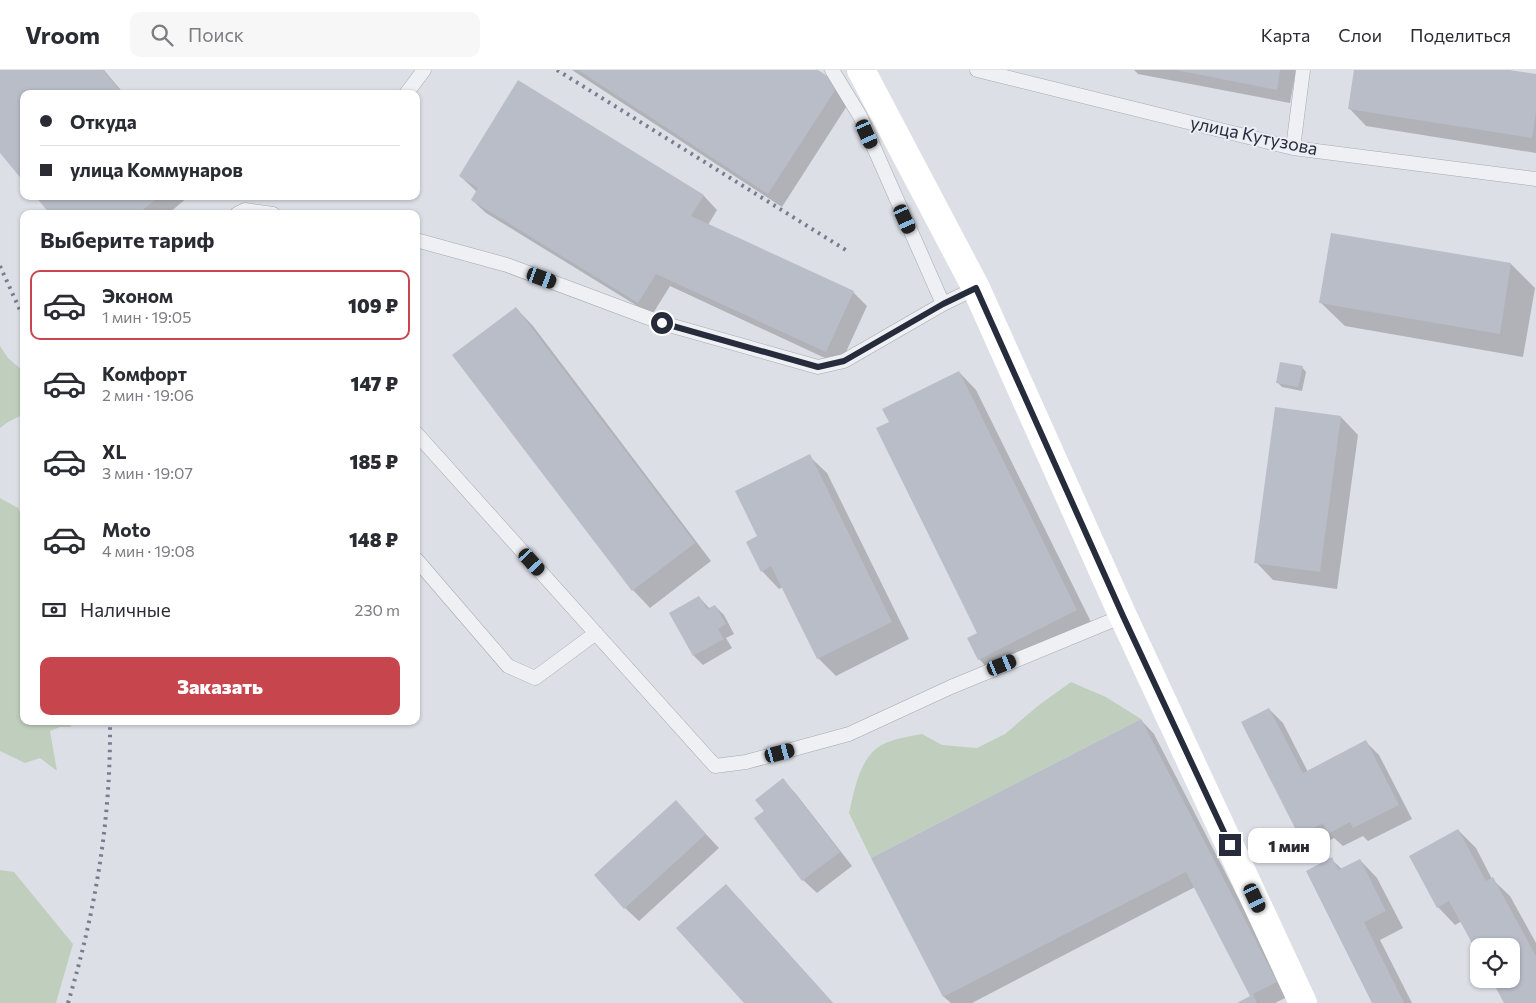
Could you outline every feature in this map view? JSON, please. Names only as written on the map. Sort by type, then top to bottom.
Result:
[{"type":"main road","points":[[861,70],[976,288],[1123,616],[1303,1003]]},
{"type":"lane","points":[[409,90],[424,70]]},
{"type":"lane","points":[[832,70],[860,116],[943,304]]},
{"type":"lane","name":"улица Кутузова","points":[[977,70],[1293,148],[1536,179]]},
{"type":"lane","points":[[1293,148],[1303,70]]},
{"type":"lane","points":[[420,241],[507,266],[662,323],[818,367],[844,361],[943,304],[976,288]]},
{"type":"lane","points":[[420,437],[715,766],[746,762],[849,734],[951,686],[1123,616]]},
{"type":"lane","points":[[420,564],[508,666],[535,678],[596,633]]},
{"type":"green space","points":[[0,346],[8,358],[20,368],[20,416],[0,428]]},
{"type":"green space","points":[[0,498],[18,508],[20,512],[20,725],[70,725],[71,727],[60,727],[50,731],[57,771],[40,758],[25,763],[0,751]]},
{"type":"green space","points":[[1071,682],[1106,697],[1141,719],[871,858],[849,813],[860,772],[871,754],[888,742],[922,734],[942,745],[977,748],[1005,734],[1039,705]]},
{"type":"green space","points":[[0,870],[14,872],[73,944],[56,1003],[0,1003]]},
{"type":"building","points":[[0,70],[103,70],[120,90],[20,90],[20,177],[0,153]]},
{"type":"building","points":[[578,70],[818,70],[839,84],[768,194]]},
{"type":"building","points":[[1176,70],[1280,70],[1277,90]]},
{"type":"building","points":[[1354,70],[1509,70],[1536,74],[1536,112],[1532,138],[1348,109]]},
{"type":"building","points":[[518,80],[704,195],[691,216],[854,291],[826,352],[656,274],[638,303],[471,200],[478,188],[459,176]]},
{"type":"building","points":[[38,200],[155,200],[143,210],[47,210]]},
{"type":"building","points":[[1331,233],[1511,263],[1500,334],[1319,303]]},
{"type":"building","points":[[516,307],[695,543],[632,591],[452,355]]},
{"type":"building","points":[[1280,362],[1303,366],[1298,387],[1276,383]]},
{"type":"building","points":[[959,371],[1077,610],[978,660],[967,638],[977,633],[876,428],[889,422],[882,409]]},
{"type":"building","points":[[1275,407],[1341,416],[1320,572],[1254,563]]},
{"type":"building","points":[[810,454],[892,622],[817,659],[771,566],[761,572],[746,542],[757,536],[735,491]]},
{"type":"building","points":[[699,596],[707,609],[715,605],[726,624],[718,629],[724,639],[693,656],[669,613]]},
{"type":"building","points":[[1269,708],[1303,773],[1366,740],[1399,805],[1353,828],[1350,822],[1328,834],[1323,823],[1299,836],[1241,722]]},
{"type":"building","points":[[1141,719],[1277,982],[1253,994],[1257,1003],[1237,1003],[1250,996],[1186,872],[943,997],[871,858]]},
{"type":"building","points":[[783,778],[840,852],[802,881],[754,818],[764,811],[755,800]]},
{"type":"building","points":[[676,800],[706,834],[624,909],[594,875]]},
{"type":"building","points":[[1458,829],[1486,881],[1493,877],[1536,956],[1536,1003],[1504,1003],[1496,988],[1520,988],[1520,938],[1470,940],[1449,901],[1437,908],[1409,856]]},
{"type":"building","points":[[1332,857],[1338,870],[1360,859],[1386,911],[1364,922],[1404,1003],[1372,1003],[1306,871]]},
{"type":"building","points":[[726,884],[833,1003],[744,1003],[676,928]]},
{"type":"railway","points":[[557,70],[849,252]]},
{"type":"railway","points":[[0,266],[20,310]]},
{"type":"railway","points":[[68,1003],[87,933],[100,864],[108,793],[110,725]]},
{"type":"route","points":[[662,323],[818,367],[844,361],[943,304],[976,288],[1123,616],[1230,845]]}]
